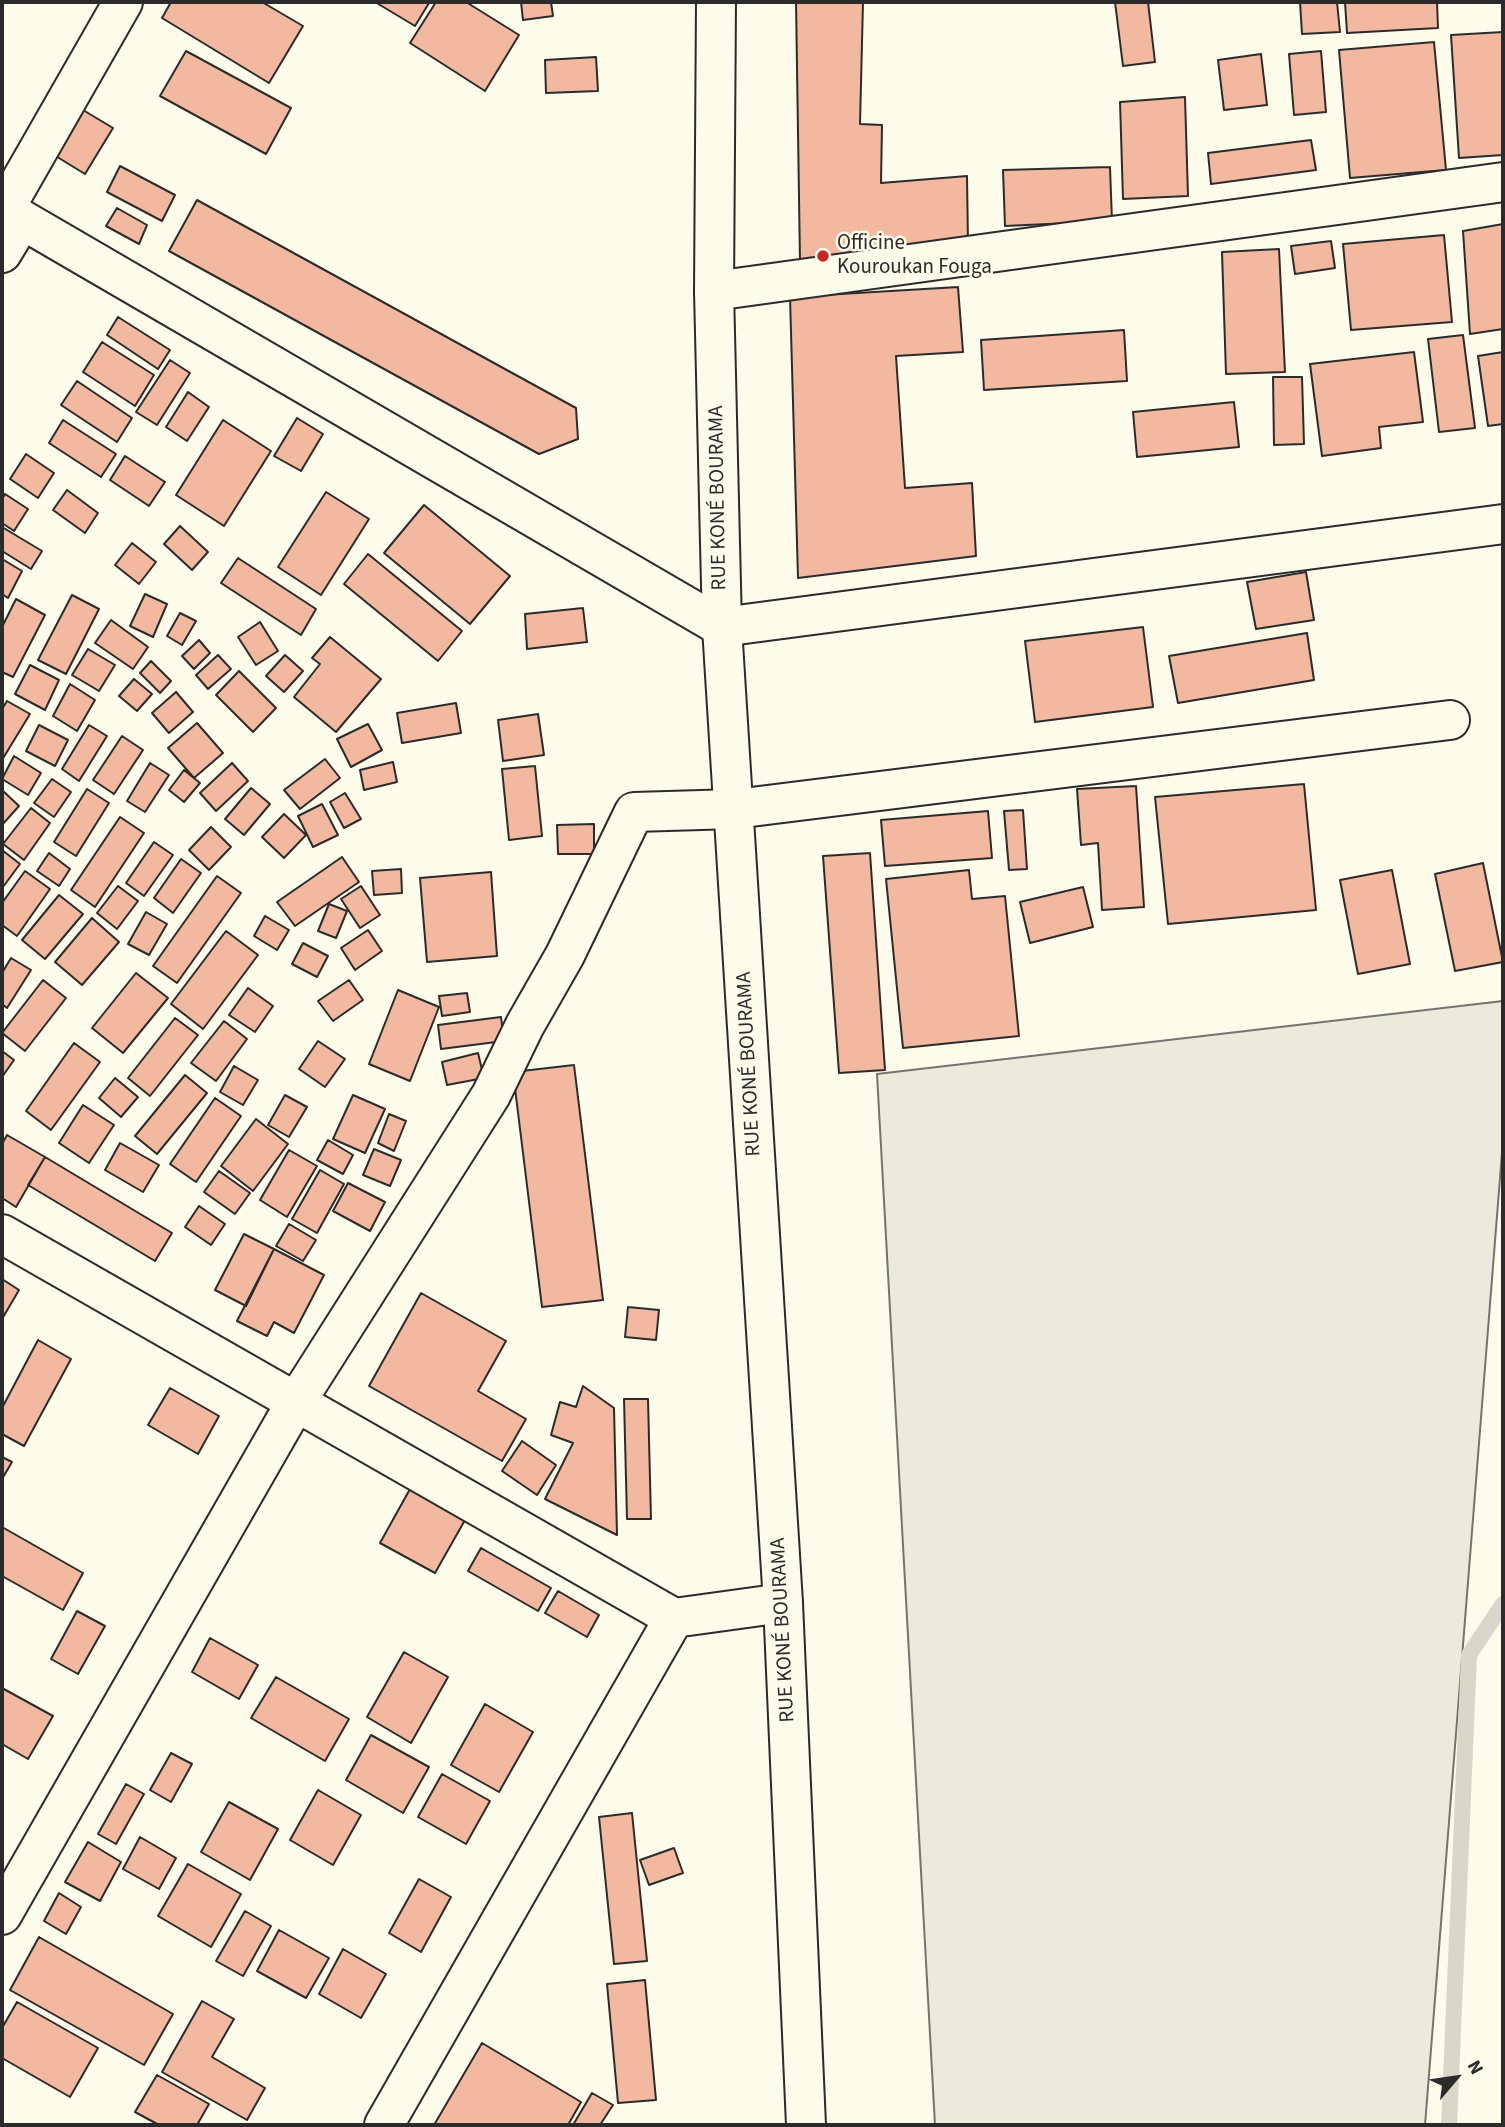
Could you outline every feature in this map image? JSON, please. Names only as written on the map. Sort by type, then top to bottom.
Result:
[{"type":"main road","points":[[2,253],[10,213],[123,2]]},
{"type":"main road","name":"RUE KONÉ BOURAMA","points":[[716,2],[714,291],[722,627],[783,1603],[806,2125]]},
{"type":"main road","points":[[714,291],[1503,182]]},
{"type":"main road","points":[[10,213],[722,627],[1503,524]]},
{"type":"main road","points":[[2,1915],[296,1402],[491,1095],[525,1024],[565,955],[634,811],[735,809],[1450,720]]},
{"type":"main road","points":[[2,1234],[674,1618],[783,1603]]},
{"type":"main road","points":[[384,2125],[674,1618]]},
{"type":"shaded area","points":[[1503,1001],[1503,1140],[1425,2125],[935,2125],[877,1074]]},
{"type":"building","points":[[171,2],[262,2],[303,26],[269,83],[162,18]]},
{"type":"building","points":[[375,2],[426,2],[429,3],[415,26]]},
{"type":"building","points":[[436,2],[466,2],[519,35],[485,91],[410,43]]},
{"type":"building","points":[[521,2],[551,2],[553,16],[523,20]]},
{"type":"building","points":[[796,2],[863,2],[860,124],[882,125],[881,183],[967,176],[968,244],[800,262]]},
{"type":"building","points":[[1115,2],[1148,2],[1155,62],[1123,66]]},
{"type":"building","points":[[1300,2],[1337,2],[1340,32],[1302,34]]},
{"type":"building","points":[[1345,2],[1437,2],[1438,28],[1347,33]]},
{"type":"building","points":[[1503,32],[1503,155],[1459,158],[1451,35]]},
{"type":"building","points":[[1434,42],[1446,170],[1350,178],[1339,50]]},
{"type":"building","points":[[186,51],[291,108],[266,154],[160,96]]},
{"type":"building","points":[[1321,51],[1326,112],[1294,115],[1289,54]]},
{"type":"building","points":[[1261,54],[1267,105],[1224,110],[1218,60]]},
{"type":"building","points":[[596,57],[598,91],[546,93],[545,60]]},
{"type":"building","points":[[1185,97],[1188,196],[1123,199],[1120,102]]},
{"type":"building","points":[[83,110],[113,128],[85,174],[54,155]]},
{"type":"building","points":[[1311,140],[1316,170],[1211,184],[1208,153]]},
{"type":"building","points":[[120,166],[175,195],[162,221],[107,192]]},
{"type":"building","points":[[1110,167],[1112,221],[1005,226],[1003,170]]},
{"type":"building","points":[[197,200],[576,408],[578,439],[539,454],[169,251]]},
{"type":"building","points":[[117,208],[147,225],[139,244],[106,226]]},
{"type":"building","points":[[1503,224],[1503,329],[1470,334],[1463,231]]},
{"type":"building","points":[[1444,235],[1452,322],[1351,330],[1343,244]]},
{"type":"building","points":[[1331,241],[1335,268],[1295,274],[1291,246]]},
{"type":"building","points":[[1279,249],[1285,372],[1226,374],[1222,252]]},
{"type":"building","points":[[958,287],[963,352],[896,356],[905,488],[972,483],[976,556],[798,578],[790,297]]},
{"type":"building","points":[[118,317],[170,350],[158,369],[107,335]]},
{"type":"building","points":[[1124,330],[1127,381],[984,390],[981,340]]},
{"type":"building","points":[[1463,335],[1475,428],[1439,432],[1428,339]]},
{"type":"building","points":[[102,342],[154,375],[135,406],[83,372]]},
{"type":"building","points":[[1414,352],[1423,422],[1379,427],[1381,448],[1322,456],[1310,364]]},
{"type":"building","points":[[1503,352],[1503,424],[1488,426],[1478,356]]},
{"type":"building","points":[[170,360],[190,373],[157,425],[136,412]]},
{"type":"building","points":[[1273,377],[1302,377],[1304,444],[1274,445]]},
{"type":"building","points":[[77,381],[132,418],[117,442],[61,405]]},
{"type":"building","points":[[188,392],[209,407],[187,441],[166,427]]},
{"type":"building","points":[[1234,402],[1239,447],[1137,457],[1133,412]]},
{"type":"building","points":[[297,418],[323,434],[301,471],[274,456]]},
{"type":"building","points":[[63,420],[116,454],[101,477],[49,443]]},
{"type":"building","points":[[223,420],[271,451],[224,526],[176,495]]},
{"type":"building","points":[[26,454],[54,473],[38,498],[10,479]]},
{"type":"building","points":[[125,456],[165,482],[149,506],[110,480]]},
{"type":"building","points":[[67,490],[98,513],[85,533],[53,510]]},
{"type":"building","points":[[326,492],[369,519],[321,595],[278,567]]},
{"type":"building","points":[[5,494],[28,509],[14,531],[2,523],[2,499]]},
{"type":"building","points":[[424,505],[510,576],[470,624],[384,553]]},
{"type":"building","points":[[180,526],[208,552],[192,570],[164,544]]},
{"type":"building","points":[[2,527],[42,551],[31,569],[2,551]]},
{"type":"building","points":[[132,543],[156,562],[139,584],[115,565]]},
{"type":"building","points":[[368,554],[462,631],[438,661],[344,584]]},
{"type":"building","points":[[238,558],[316,609],[301,635],[221,583]]},
{"type":"building","points":[[2,559],[22,571],[8,598],[2,594]]},
{"type":"building","points":[[1306,572],[1314,620],[1256,629],[1247,582]]},
{"type":"building","points":[[145,594],[167,604],[153,637],[130,626]]},
{"type":"building","points":[[72,595],[99,609],[66,674],[38,660]]},
{"type":"building","points":[[16,599],[45,615],[13,677],[2,672],[2,627]]},
{"type":"building","points":[[583,608],[587,642],[527,649],[525,614]]},
{"type":"building","points":[[180,613],[196,621],[182,645],[167,636]]},
{"type":"building","points":[[111,620],[148,647],[133,669],[95,643]]},
{"type":"building","points":[[260,622],[278,651],[256,665],[238,637]]},
{"type":"building","points":[[1143,627],[1153,707],[1035,722],[1025,641]]},
{"type":"building","points":[[1307,633],[1314,680],[1178,703],[1169,656]]},
{"type":"building","points":[[330,637],[381,679],[336,732],[294,697],[320,664],[312,658]]},
{"type":"building","points":[[199,640],[210,653],[194,669],[182,656]]},
{"type":"building","points":[[88,649],[115,665],[99,691],[72,675]]},
{"type":"building","points":[[218,655],[231,669],[208,689],[196,675]]},
{"type":"building","points":[[285,655],[303,671],[284,692],[266,676]]},
{"type":"building","points":[[151,661],[171,681],[160,693],[140,673]]},
{"type":"building","points":[[30,665],[59,680],[45,710],[15,694]]},
{"type":"building","points":[[239,671],[276,708],[253,732],[216,695]]},
{"type":"building","points":[[134,679],[152,694],[137,711],[119,696]]},
{"type":"building","points":[[70,684],[95,700],[77,731],[53,716]]},
{"type":"building","points":[[176,692],[193,712],[169,733],[152,713]]},
{"type":"building","points":[[7,701],[30,714],[2,760],[2,709]]},
{"type":"building","points":[[456,703],[461,733],[402,743],[397,713]]},
{"type":"building","points":[[538,714],[544,755],[503,761],[498,720]]},
{"type":"building","points":[[197,723],[223,753],[194,778],[168,748]]},
{"type":"building","points":[[368,724],[382,750],[351,767],[337,739]]},
{"type":"building","points":[[39,725],[68,740],[55,766],[26,751]]},
{"type":"building","points":[[89,725],[107,736],[79,781],[62,769]]},
{"type":"building","points":[[122,736],[143,750],[114,794],[93,780]]},
{"type":"building","points":[[14,756],[41,773],[28,795],[2,779]]},
{"type":"building","points":[[325,759],[340,778],[300,809],[284,790]]},
{"type":"building","points":[[393,762],[397,782],[364,790],[360,770]]},
{"type":"building","points":[[150,763],[169,775],[145,812],[127,801]]},
{"type":"building","points":[[232,763],[248,781],[216,811],[200,793]]},
{"type":"building","points":[[535,766],[542,836],[509,840],[502,769]]},
{"type":"building","points":[[184,770],[200,783],[184,802],[169,790]]},
{"type":"building","points":[[52,779],[71,792],[54,817],[34,803]]},
{"type":"building","points":[[1304,784],[1316,910],[1168,924],[1155,797]]},
{"type":"building","points":[[1136,786],[1144,907],[1102,910],[1098,843],[1081,845],[1077,789]]},
{"type":"building","points":[[251,788],[270,804],[244,835],[225,819]]},
{"type":"building","points":[[87,789],[109,803],[76,856],[54,842]]},
{"type":"building","points":[[2,790],[19,806],[2,825]]},
{"type":"building","points":[[345,793],[361,819],[344,828],[330,802]]},
{"type":"building","points":[[322,804],[338,835],[313,847],[298,816]]},
{"type":"building","points":[[31,808],[50,823],[24,860],[3,844]]},
{"type":"building","points":[[1023,810],[1027,869],[1009,870],[1004,811]]},
{"type":"building","points":[[988,811],[992,858],[885,866],[881,820]]},
{"type":"building","points":[[284,814],[306,835],[284,858],[262,837]]},
{"type":"building","points":[[120,817],[144,833],[95,907],[71,890]]},
{"type":"building","points":[[594,824],[594,854],[558,854],[557,825]]},
{"type":"building","points":[[211,827],[231,847],[209,870],[189,850]]},
{"type":"building","points":[[154,842],[173,855],[144,896],[126,883]]},
{"type":"building","points":[[2,850],[20,864],[3,887],[2,886]]},
{"type":"building","points":[[49,853],[70,869],[59,886],[37,871]]},
{"type":"building","points":[[870,853],[885,1070],[839,1073],[823,856]]},
{"type":"building","points":[[342,857],[359,882],[295,926],[277,902]]},
{"type":"building","points":[[181,859],[201,873],[173,913],[154,898]]},
{"type":"building","points":[[1483,863],[1503,962],[1455,971],[1435,874]]},
{"type":"building","points":[[401,869],[402,893],[374,895],[372,871]]},
{"type":"building","points":[[969,870],[972,899],[1005,896],[1019,1036],[903,1048],[886,879]]},
{"type":"building","points":[[1392,870],[1410,964],[1358,974],[1340,880]]},
{"type":"building","points":[[25,871],[50,889],[17,936],[2,925],[2,903]]},
{"type":"building","points":[[491,872],[497,956],[427,962],[420,878]]},
{"type":"building","points":[[217,876],[241,893],[177,983],[153,966]]},
{"type":"building","points":[[118,886],[138,901],[117,929],[97,913]]},
{"type":"building","points":[[361,886],[380,915],[360,928],[341,899]]},
{"type":"building","points":[[1083,887],[1093,927],[1030,943],[1020,902]]},
{"type":"building","points":[[59,895],[83,914],[45,959],[22,940]]},
{"type":"building","points":[[329,904],[347,911],[336,938],[318,931]]},
{"type":"building","points":[[146,912],[167,924],[149,955],[128,944]]},
{"type":"building","points":[[265,916],[289,930],[277,950],[254,936]]},
{"type":"building","points":[[92,918],[119,942],[82,985],[55,962]]},
{"type":"building","points":[[368,930],[382,951],[355,970],[341,948]]},
{"type":"building","points":[[226,931],[258,955],[203,1029],[171,1004]]},
{"type":"building","points":[[303,943],[328,956],[317,977],[292,964]]},
{"type":"building","points":[[11,958],[31,970],[7,1008],[2,1004],[2,973]]},
{"type":"building","points":[[136,973],[168,998],[123,1053],[92,1028]]},
{"type":"building","points":[[43,980],[66,998],[25,1051],[2,1033]]},
{"type":"building","points":[[349,980],[363,1000],[333,1021],[318,1001]]},
{"type":"building","points":[[248,988],[273,1006],[255,1032],[229,1015]]},
{"type":"building","points":[[398,990],[439,1007],[410,1081],[369,1064]]},
{"type":"building","points":[[467,993],[470,1012],[442,1016],[439,996]]},
{"type":"building","points":[[501,1017],[504,1041],[441,1049],[438,1025]]},
{"type":"building","points":[[175,1018],[198,1035],[150,1096],[128,1078]]},
{"type":"building","points":[[224,1021],[247,1039],[216,1081],[191,1063]]},
{"type":"building","points":[[318,1041],[345,1059],[325,1087],[299,1069]]},
{"type":"building","points":[[74,1043],[100,1062],[51,1130],[26,1111]]},
{"type":"building","points":[[2,1051],[14,1060],[2,1077]]},
{"type":"building","points":[[478,1053],[484,1078],[447,1085],[442,1062]]},
{"type":"building","points":[[574,1065],[603,1300],[542,1307],[513,1072]]},
{"type":"building","points":[[234,1066],[258,1080],[243,1105],[220,1092]]},
{"type":"building","points":[[185,1075],[207,1093],[157,1154],[135,1136]]},
{"type":"building","points":[[115,1078],[138,1097],[121,1117],[99,1098]]},
{"type":"building","points":[[285,1095],[307,1107],[289,1137],[268,1125]]},
{"type":"building","points":[[353,1095],[385,1109],[365,1153],[333,1139]]},
{"type":"building","points":[[215,1098],[241,1116],[196,1182],[170,1164]]},
{"type":"building","points":[[83,1105],[114,1125],[89,1163],[59,1143]]},
{"type":"building","points":[[389,1114],[406,1121],[394,1151],[378,1143]]},
{"type":"building","points":[[256,1119],[288,1144],[253,1191],[221,1166]]},
{"type":"building","points":[[7,1135],[45,1157],[16,1207],[2,1198],[2,1144]]},
{"type":"building","points":[[328,1140],[353,1155],[343,1174],[317,1160]]},
{"type":"building","points":[[120,1143],[159,1165],[143,1192],[105,1170]]},
{"type":"building","points":[[374,1149],[401,1160],[390,1186],[363,1175]]},
{"type":"building","points":[[289,1150],[317,1166],[287,1217],[260,1200]]},
{"type":"building","points":[[45,1157],[172,1233],[155,1261],[28,1185]]},
{"type":"building","points":[[320,1170],[344,1184],[317,1233],[292,1219]]},
{"type":"building","points":[[219,1171],[250,1193],[235,1214],[204,1192]]},
{"type":"building","points":[[348,1183],[385,1202],[370,1231],[333,1211]]},
{"type":"building","points":[[199,1206],[225,1224],[211,1245],[185,1227]]},
{"type":"building","points":[[289,1224],[316,1240],[303,1261],[276,1246]]},
{"type":"building","points":[[244,1234],[274,1249],[246,1306],[215,1290]]},
{"type":"building","points":[[274,1249],[324,1275],[294,1333],[274,1322],[267,1336],[237,1321]]},
{"type":"building","points":[[2,1279],[19,1290],[2,1319]]},
{"type":"building","points":[[421,1293],[506,1341],[478,1391],[526,1419],[502,1461],[369,1386]]},
{"type":"building","points":[[628,1307],[659,1310],[656,1340],[625,1337]]},
{"type":"building","points":[[38,1340],[71,1359],[24,1446],[2,1434],[2,1408]]},
{"type":"building","points":[[583,1386],[614,1408],[617,1535],[545,1499],[573,1443],[551,1435],[560,1402],[576,1407]]},
{"type":"building","points":[[170,1388],[219,1416],[198,1454],[148,1425]]},
{"type":"building","points":[[624,1399],[648,1399],[651,1519],[627,1519]]},
{"type":"building","points":[[522,1441],[556,1465],[537,1495],[502,1471]]},
{"type":"building","points":[[2,1457],[12,1462],[2,1479]]},
{"type":"building","points":[[410,1489],[465,1520],[435,1573],[380,1543]]},
{"type":"building","points":[[2,1527],[83,1573],[63,1610],[2,1576]]},
{"type":"building","points":[[481,1548],[551,1588],[538,1611],[468,1571]]},
{"type":"building","points":[[558,1591],[599,1615],[587,1637],[545,1613]]},
{"type":"building","points":[[77,1611],[105,1626],[78,1674],[51,1659]]},
{"type":"building","points":[[210,1638],[258,1665],[239,1699],[192,1672]]},
{"type":"building","points":[[404,1652],[448,1677],[411,1743],[367,1717]]},
{"type":"building","points":[[276,1677],[349,1719],[325,1761],[251,1718]]},
{"type":"building","points":[[2,1688],[53,1716],[28,1759],[2,1744]]},
{"type":"building","points":[[485,1704],[533,1732],[499,1792],[451,1765]]},
{"type":"building","points":[[371,1735],[429,1767],[403,1813],[346,1780]]},
{"type":"building","points":[[171,1753],[192,1764],[171,1802],[150,1790]]},
{"type":"building","points":[[442,1774],[490,1801],[466,1844],[418,1817]]},
{"type":"building","points":[[126,1784],[144,1794],[116,1844],[98,1834]]},
{"type":"building","points":[[318,1790],[361,1815],[333,1865],[290,1840]]},
{"type":"building","points":[[229,1802],[278,1829],[250,1880],[201,1852]]},
{"type":"building","points":[[632,1813],[647,1961],[614,1964],[599,1817]]},
{"type":"building","points":[[140,1837],[176,1858],[159,1889],[123,1869]]},
{"type":"building","points":[[88,1842],[121,1862],[100,1901],[65,1882]]},
{"type":"building","points":[[674,1848],[683,1873],[649,1885],[640,1860]]},
{"type":"building","points":[[188,1864],[241,1894],[211,1947],[158,1916]]},
{"type":"building","points":[[419,1879],[451,1897],[421,1952],[389,1933]]},
{"type":"building","points":[[59,1893],[81,1907],[66,1934],[44,1921]]},
{"type":"building","points":[[245,1911],[271,1926],[243,1976],[216,1961]]},
{"type":"building","points":[[279,1930],[329,1958],[306,1998],[257,1971]]},
{"type":"building","points":[[39,1937],[173,2014],[144,2065],[10,1990]]},
{"type":"building","points":[[343,1949],[386,1974],[361,2018],[319,1994]]},
{"type":"building","points":[[645,1980],[656,2100],[618,2103],[607,1984]]},
{"type":"building","points":[[202,2001],[234,2019],[212,2057],[265,2088],[247,2120],[162,2072]]},
{"type":"building","points":[[17,2002],[98,2048],[70,2097],[2,2058],[2,2028]]},
{"type":"building","points":[[482,2043],[581,2102],[568,2125],[434,2125]]},
{"type":"building","points":[[157,2075],[209,2104],[197,2125],[159,2125],[135,2112]]},
{"type":"building","points":[[592,2093],[613,2105],[600,2125],[573,2125]]},
{"type":"waterway","points":[[1449,2125],[1469,1655],[1503,1604]]},
{"type":"place","name":"Officine Kouroukan Fouga","points":[[823,256]]}]
